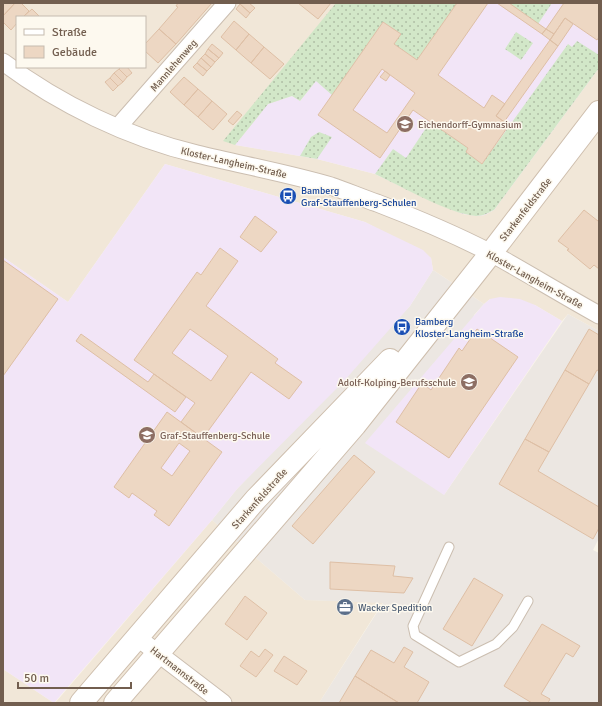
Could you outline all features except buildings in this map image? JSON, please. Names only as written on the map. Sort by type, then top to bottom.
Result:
[{"type":"street","name":"Mannlehenweg","points":[[118,127],[227,3]]},
{"type":"street","name":"Kloster-Langheim-Straße","points":[[3,62],[42,88],[70,104],[118,127],[171,147],[297,176],[331,186],[422,220],[491,253],[599,315]]},
{"type":"street","name":"Starkenfeldstraße","points":[[115,703],[355,425],[491,253],[599,112]]},
{"type":"street","name":"Starkenfeldstraße","points":[[82,703],[256,500],[412,337],[449,305]]},
{"type":"street","name":"Hartmannstraße","points":[[138,638],[223,703]]},
{"type":"lane","points":[[449,547],[413,626],[415,635],[459,662],[496,644],[514,627],[528,601]]},
{"type":"shaded area","points":[[3,3],[378,3],[236,145],[317,159],[375,174],[431,201],[463,214],[477,216],[485,215],[494,210],[599,68],[599,331],[568,314],[562,321],[535,305],[490,299],[484,304],[433,270],[431,258],[365,222],[165,164],[68,302],[3,257]]},
{"type":"shaded area","name":"Eichendorff-Gymnasium","points":[[378,3],[599,3],[599,68],[494,210],[485,215],[478,216],[463,214],[431,201],[375,174],[317,159],[235,145],[268,104],[292,96],[300,101]]},
{"type":"shaded area","name":"Graf-Stauffenberg-Schule","points":[[165,164],[365,222],[423,250],[431,258],[433,270],[410,306],[344,381],[237,489],[54,703],[3,669],[3,257],[68,302]]},
{"type":"shaded area","points":[[433,270],[484,304],[474,315],[444,495],[568,314],[599,331],[599,538],[593,550],[599,553],[599,703],[319,703],[383,603],[305,600],[212,520],[237,489],[410,306]]},
{"type":"shaded area","name":"Adolf-Kolping-Berufsschule","points":[[500,297],[520,299],[535,305],[562,321],[444,495],[365,443],[484,304],[490,299]]},
{"type":"shaded area","points":[[212,520],[305,600],[383,602],[319,703],[55,703]]},
{"type":"shaded area","points":[[3,669],[54,703],[3,703]]},
{"type":"green space","points":[[336,3],[457,3],[417,60],[394,44],[401,34],[383,22],[332,95],[316,81],[300,101],[292,96],[268,104],[235,145],[223,141]]},
{"type":"green space","points":[[509,3],[552,3],[538,24]]},
{"type":"green space","points":[[516,32],[533,43],[521,60],[505,49]]},
{"type":"green space","points":[[577,41],[599,55],[599,68],[494,210],[479,216],[465,214],[425,199],[375,174],[393,149],[406,158],[430,122],[468,148],[466,152],[482,164],[568,44],[572,47]]},
{"type":"green space","points":[[319,132],[332,137],[317,159],[300,156],[311,137]]},
{"type":"place","name":"Eichendorff-Gymnasium","points":[[405,124]]},
{"type":"place","name":"Bamberg Graf-Stauffenberg-Schulen","points":[[288,196]]},
{"type":"place","name":"Bamberg Kloster-Langheim-Straße","points":[[402,327]]},
{"type":"place","name":"Adolf-Kolping-Berufsschule","points":[[469,382]]},
{"type":"place","name":"Graf-Stauffenberg-Schule","points":[[147,435]]},
{"type":"place","name":"Wacker Spedition","points":[[345,607]]}]
